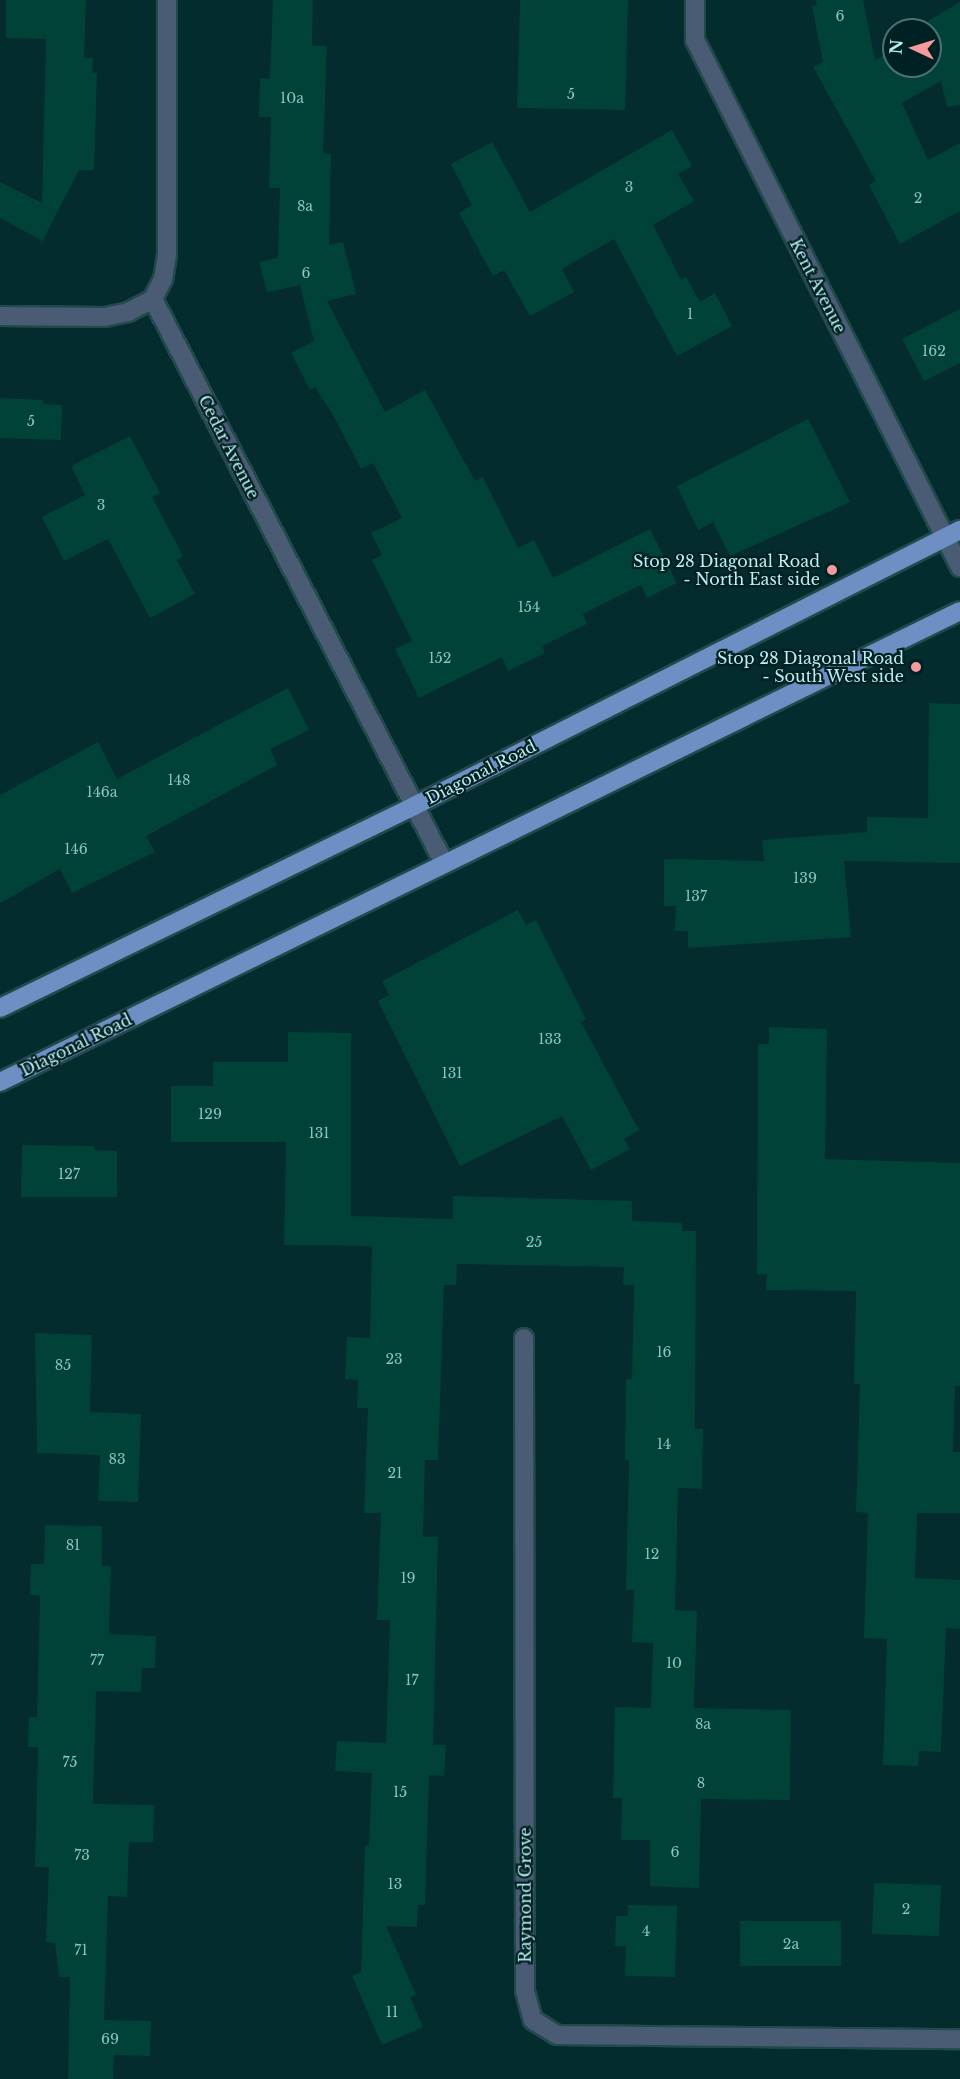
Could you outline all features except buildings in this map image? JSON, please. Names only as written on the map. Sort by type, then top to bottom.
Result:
[{"type":"main road","name":"Diagonal Road","points":[[0,1008],[414,806],[952,534]]},
{"type":"main road","name":"Diagonal Road","points":[[0,1082],[960,611]]},
{"type":"street","points":[[0,316],[105,317],[128,312],[153,299],[163,279],[167,255],[167,0]]},
{"type":"street","name":"Kent Avenue","points":[[695,0],[695,40],[952,534],[960,567]]},
{"type":"street","name":"Cedar Avenue","points":[[153,299],[444,863]]},
{"type":"street","name":"Raymond Grove","points":[[524,1338],[525,1991],[533,2020],[557,2035],[960,2039]]},
{"type":"place","name":"Stop 28 Diagonal Road - North East side","points":[[832,570]]},
{"type":"place","name":"Stop 28 Diagonal Road - South West side","points":[[916,667]]}]
